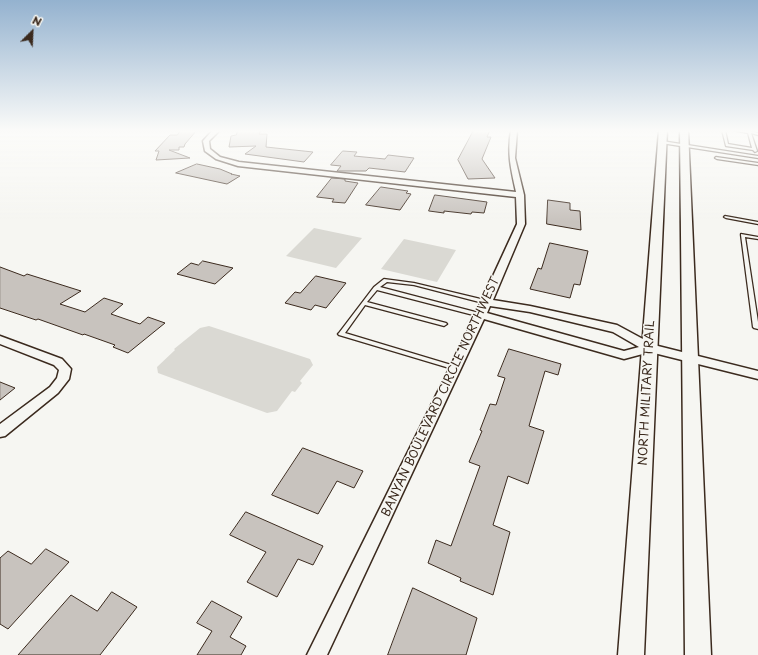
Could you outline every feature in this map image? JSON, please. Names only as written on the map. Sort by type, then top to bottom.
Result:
[{"type":"main road","name":"NORTH MILITARY TRAIL","points":[[631,655],[661,161]]},
{"type":"main road","points":[[685,161],[698,655]]},
{"type":"street","points":[[227,161],[238,164],[520,195]]},
{"type":"street","name":"BANYAN BOULEVARD CIRCLE NORTHWEST","points":[[318,655],[481,315],[521,224],[520,195],[513,161]]},
{"type":"street","points":[[487,302],[530,309],[617,329],[650,348],[758,375]]},
{"type":"street","points":[[481,315],[624,355],[650,348]]},
{"type":"street","points":[[0,340],[58,362],[65,369],[63,379],[54,390],[0,432]]},
{"type":"lane","points":[[738,161],[758,163]]},
{"type":"lane","points":[[726,217],[758,223]]},
{"type":"lane","points":[[758,238],[743,235],[756,311],[756,327],[758,327]]},
{"type":"lane","points":[[456,368],[341,334],[376,288],[386,280],[414,284],[487,302]]},
{"type":"lane","points":[[376,288],[481,315]]},
{"type":"lane","points":[[364,303],[444,324]]},
{"type":"shaded area","points":[[314,228],[362,238],[336,268],[286,256]]},
{"type":"shaded area","points":[[404,239],[456,250],[437,282],[381,269]]},
{"type":"shaded area","points":[[209,326],[310,359],[313,365],[300,381],[302,383],[295,392],[292,391],[277,411],[267,413],[158,373],[157,367],[175,350],[174,349],[200,328]]},
{"type":"building","points":[[335,161],[412,161],[405,172],[369,168],[366,171],[337,171],[341,166],[331,165]]},
{"type":"building","points":[[458,161],[483,161],[495,178],[468,179]]},
{"type":"building","points":[[197,164],[220,169],[240,176],[227,184],[176,173]]},
{"type":"building","points":[[332,178],[345,179],[345,181],[358,183],[345,203],[332,202],[334,199],[317,197]]},
{"type":"building","points":[[381,187],[408,191],[406,193],[411,194],[400,210],[366,205]]},
{"type":"building","points":[[435,195],[487,202],[484,213],[472,212],[471,214],[429,211]]},
{"type":"building","points":[[548,200],[570,203],[570,210],[580,211],[581,230],[547,224]]},
{"type":"building","points":[[550,243],[588,251],[580,285],[574,284],[570,298],[530,289],[538,268],[541,269]]},
{"type":"building","points":[[203,261],[233,268],[215,284],[177,274],[191,263],[198,265]]},
{"type":"building","points":[[0,267],[24,276],[27,274],[81,291],[60,304],[85,312],[104,298],[123,304],[111,314],[140,324],[148,317],[165,323],[128,353],[113,347],[115,345],[84,334],[83,335],[38,319],[36,320],[0,308]]},
{"type":"building","points":[[316,276],[346,283],[326,308],[315,305],[311,310],[285,303],[295,292],[300,293]]},
{"type":"building","points":[[509,349],[561,364],[558,375],[545,371],[529,426],[544,431],[528,484],[508,476],[493,525],[510,532],[493,595],[460,581],[461,578],[428,563],[436,540],[451,546],[480,466],[469,462],[482,431],[480,430],[490,404],[496,405],[505,378],[498,376]]},
{"type":"building","points":[[0,382],[15,388],[0,400]]},
{"type":"building","points":[[303,448],[363,471],[354,488],[337,481],[318,514],[272,495]]},
{"type":"building","points":[[246,512],[323,546],[313,565],[298,559],[277,597],[247,582],[266,552],[230,535]]},
{"type":"building","points":[[46,549],[69,562],[8,629],[0,624],[0,558],[8,551],[31,564]]},
{"type":"building","points":[[413,588],[477,618],[466,655],[388,655]]},
{"type":"building","points":[[112,592],[137,607],[100,655],[18,655],[71,595],[97,611]]},
{"type":"building","points":[[212,601],[242,617],[230,637],[246,646],[241,655],[197,655],[212,631],[197,623]]}]
